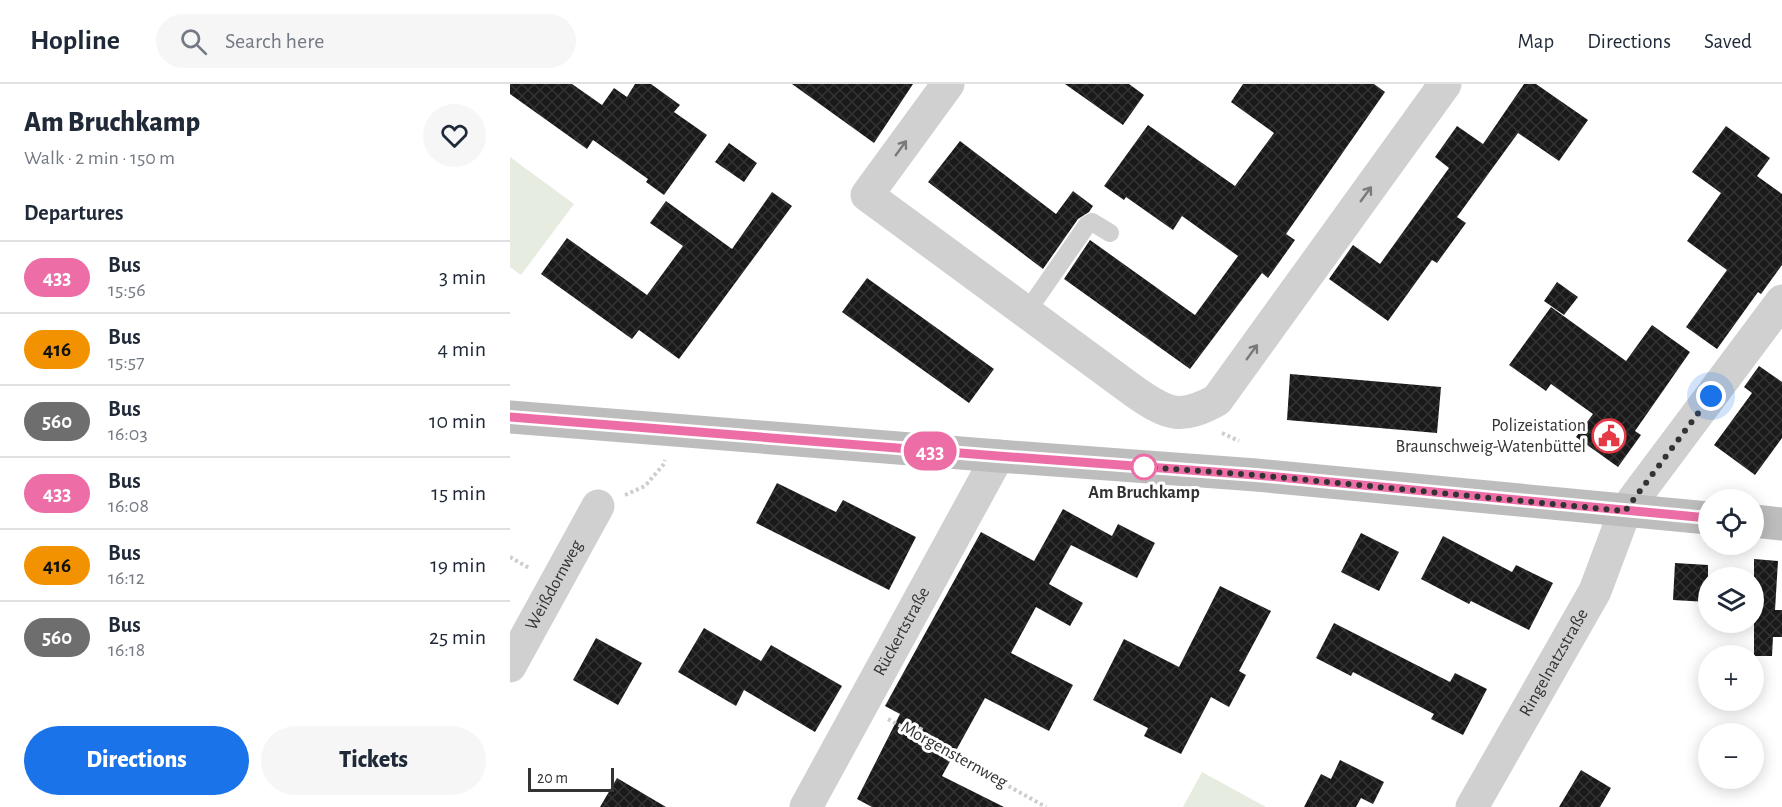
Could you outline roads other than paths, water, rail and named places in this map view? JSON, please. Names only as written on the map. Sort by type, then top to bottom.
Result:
[{"type":"main road","points":[[510,417],[1242,474],[1698,517]]},
{"type":"main road","points":[[1764,522],[1782,524]]},
{"type":"street","points":[[948,84],[867,195],[1026,314],[1157,407],[1174,413],[1198,411],[1217,400],[1445,84]]},
{"type":"street","name":"Ringelnatzstraße","points":[[1472,807],[1594,591],[1625,511],[1782,301]]},
{"type":"street","name":"Rückertstraße","points":[[806,807],[998,456]]},
{"type":"street","name":"Weißdornweg","points":[[510,666],[598,506]]},
{"type":"lane","points":[[1026,314],[1087,225],[1092,222],[1110,233]]},
{"type":"place","name":"Polizeistation Braunschweig-Watenbüttel","points":[[1609,436]]},
{"type":"place","name":"Am Bruchkamp","points":[[1144,467]]}]
